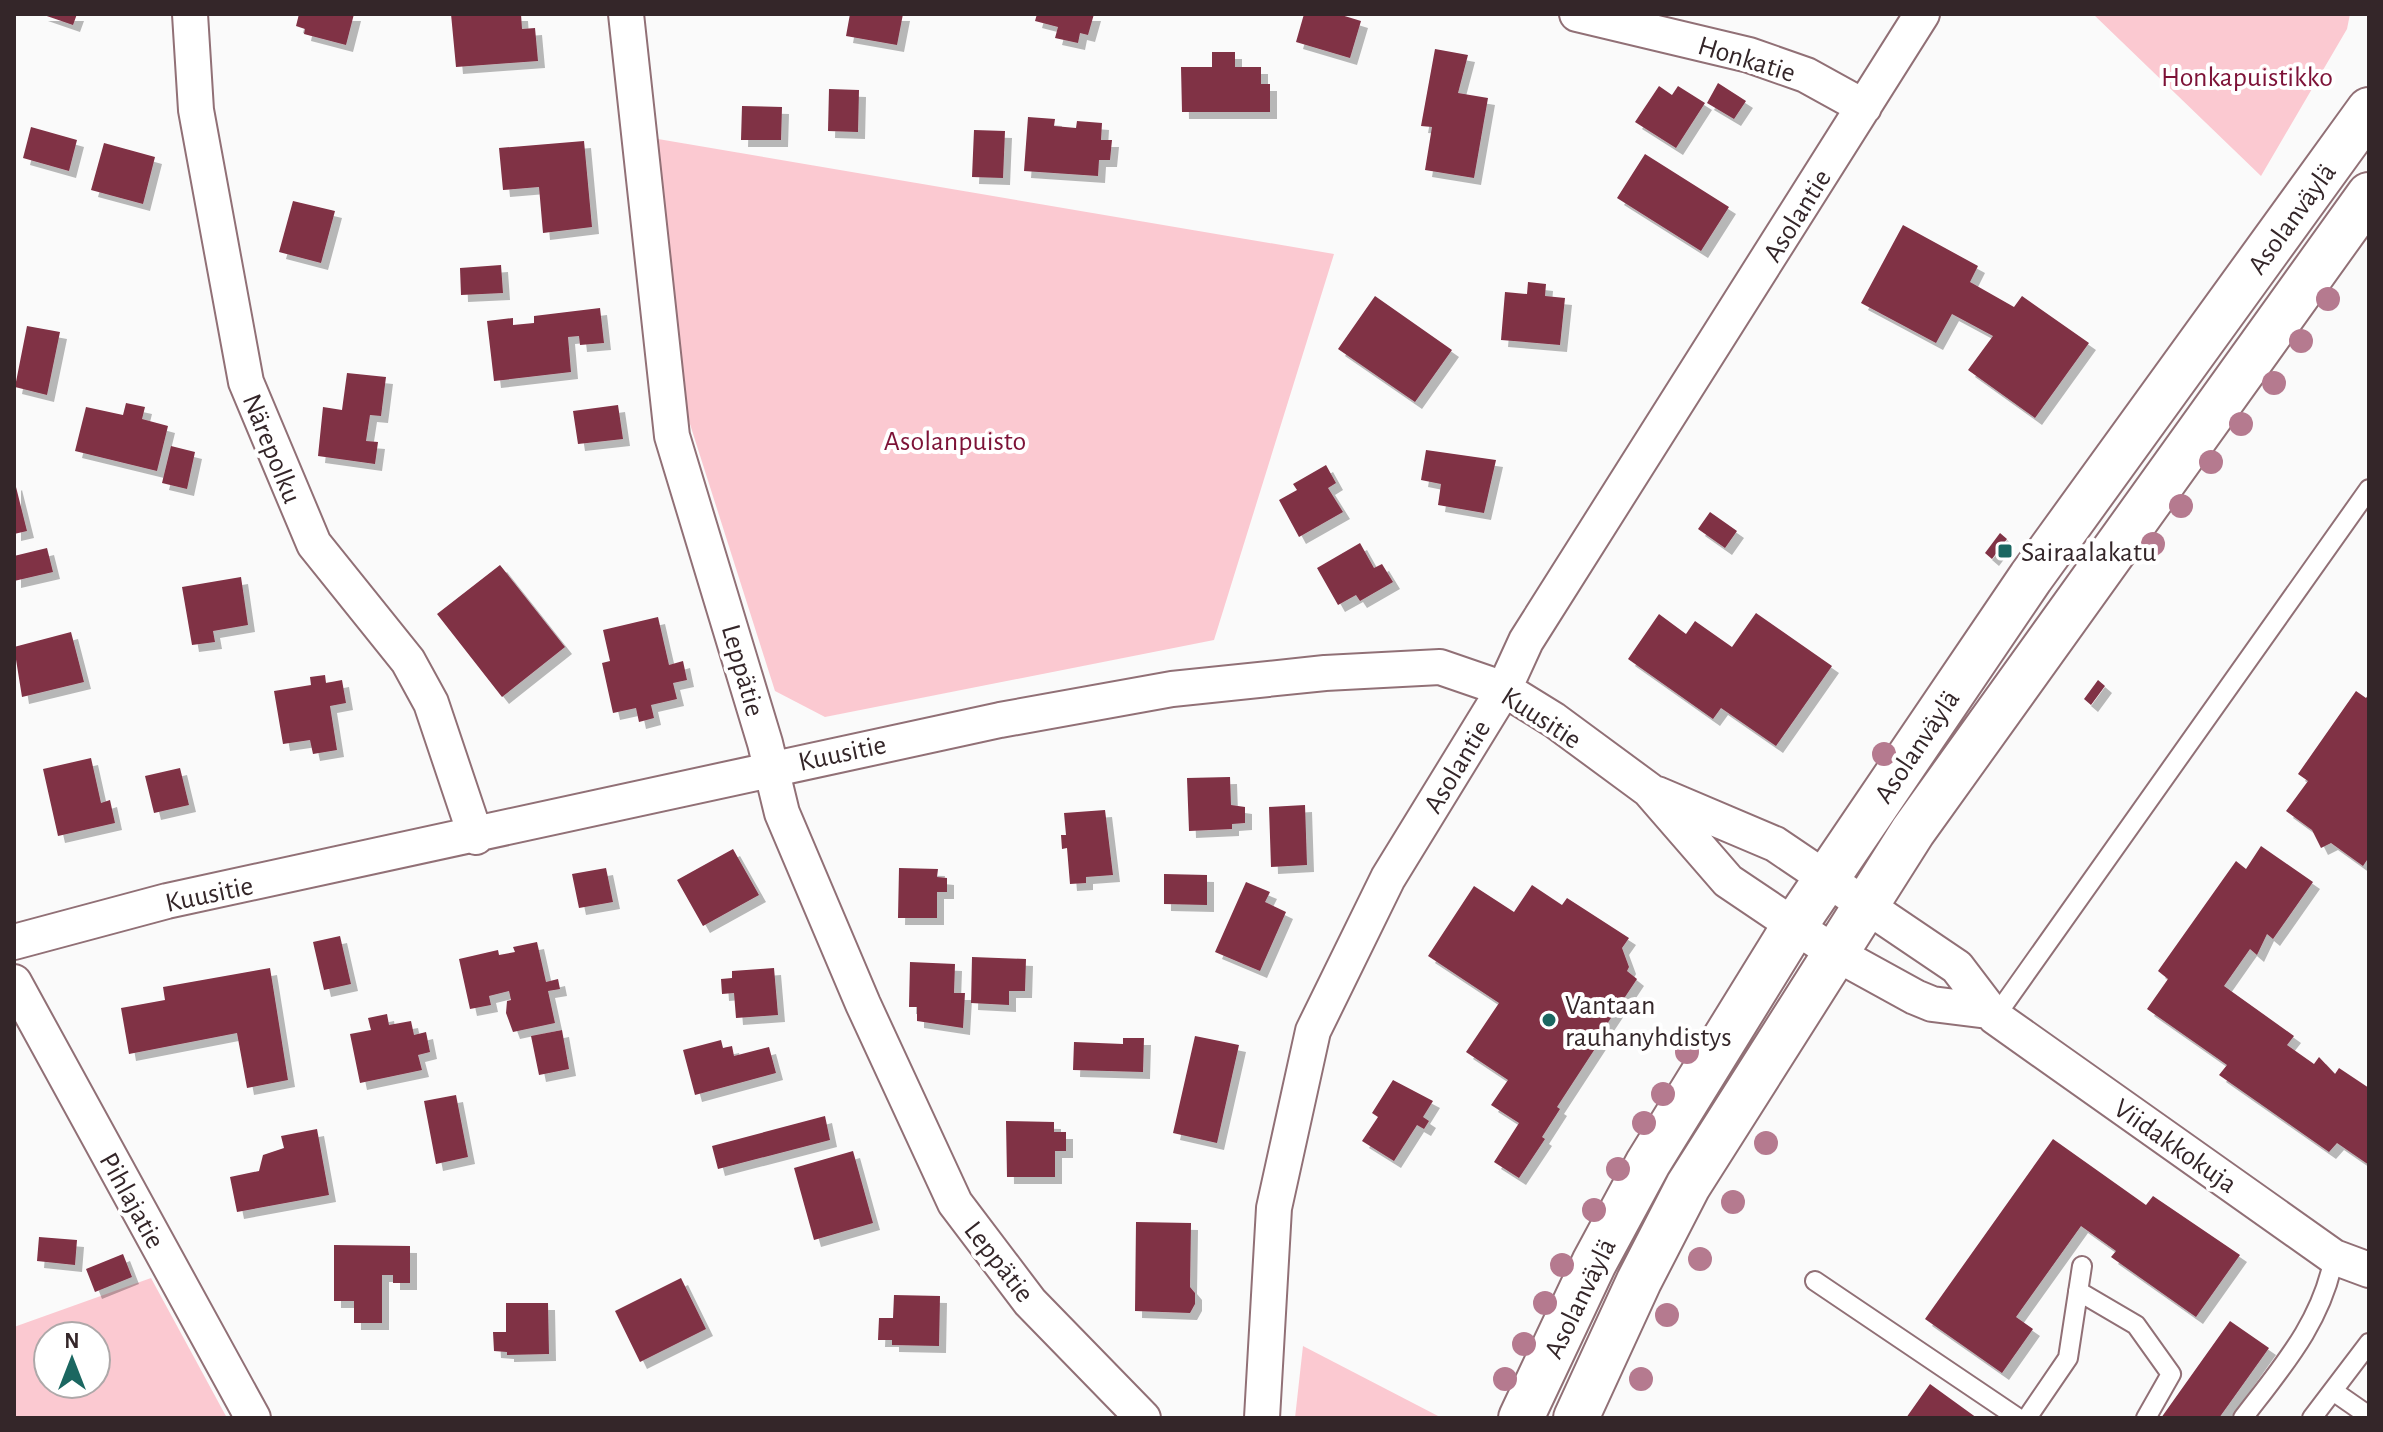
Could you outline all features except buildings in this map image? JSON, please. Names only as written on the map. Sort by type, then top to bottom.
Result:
[{"type":"main road","name":"Asolanväylä","points":[[1521,1418],[1594,1263],[1648,1163],[1825,878],[2031,577],[2369,110]]},
{"type":"main road","name":"Asolanväylä","points":[[1576,1418],[1688,1186],[1865,904],[1913,831],[2369,195]]},
{"type":"street","name":"Närepolku","points":[[190,14],[196,110],[246,382],[314,544],[408,661],[431,703],[476,837]]},
{"type":"street","name":"Leppätie","points":[[626,14],[634,118],[672,436],[782,813],[863,1004],[955,1203],[1030,1302],[1143,1418]]},
{"type":"street","name":"Honkatie","points":[[1577,14],[1749,55],[1806,75],[1864,107]]},
{"type":"street","name":"Asolantie","points":[[1262,1418],[1274,1208],[1313,1031],[1388,878],[1504,689],[1526,641],[1922,14]]},
{"type":"street","name":"Kuusitie","points":[[14,942],[167,901],[476,837],[770,767],[1158,692],[1279,678],[1440,667],[1504,689],[1649,790],[1775,844],[1825,878]]},
{"type":"street","name":"Kuusitie","points":[[1649,790],[1728,881],[1793,928],[1835,953]]},
{"type":"street","name":"Viidakkokuja","points":[[1825,878],[1957,967],[1991,1014],[2334,1257],[2369,1270]]},
{"type":"street","name":"Viidakkokuja","points":[[1835,953],[1932,1004],[1991,1014]]},
{"type":"street","name":"Pihlajatie","points":[[14,982],[253,1418]]},
{"type":"lane","points":[[1991,1014],[2369,489]]},
{"type":"lane","points":[[2243,1418],[2306,1336],[2328,1288],[2334,1257]]},
{"type":"lane","points":[[1815,1281],[2026,1418],[2068,1358],[2082,1266]]},
{"type":"lane","points":[[2078,1291],[2136,1325],[2171,1374],[2146,1418]]},
{"type":"lane","points":[[2312,1418],[2369,1343]]},
{"type":"lane","points":[[2333,1391],[2369,1416]]},
{"type":"green space","name":"Honkapuistikko","points":[[2093,14],[2350,14],[2347,29],[2261,176]]},
{"type":"green space","name":"Asolanpuisto","points":[[658,139],[1334,254],[1214,640],[825,717],[775,691],[682,399]]},
{"type":"green space","points":[[151,1278],[227,1418],[14,1418],[14,1327],[32,1321],[32,1400],[112,1400],[112,1320],[34,1320]]},
{"type":"green space","points":[[1303,1346],[1440,1417],[1440,1418],[1295,1418]]},
{"type":"place","name":"Sairaalakatu","points":[[2005,551]]},
{"type":"place","name":"Vantaan rauhanyhdistys","points":[[1549,1020]]}]
